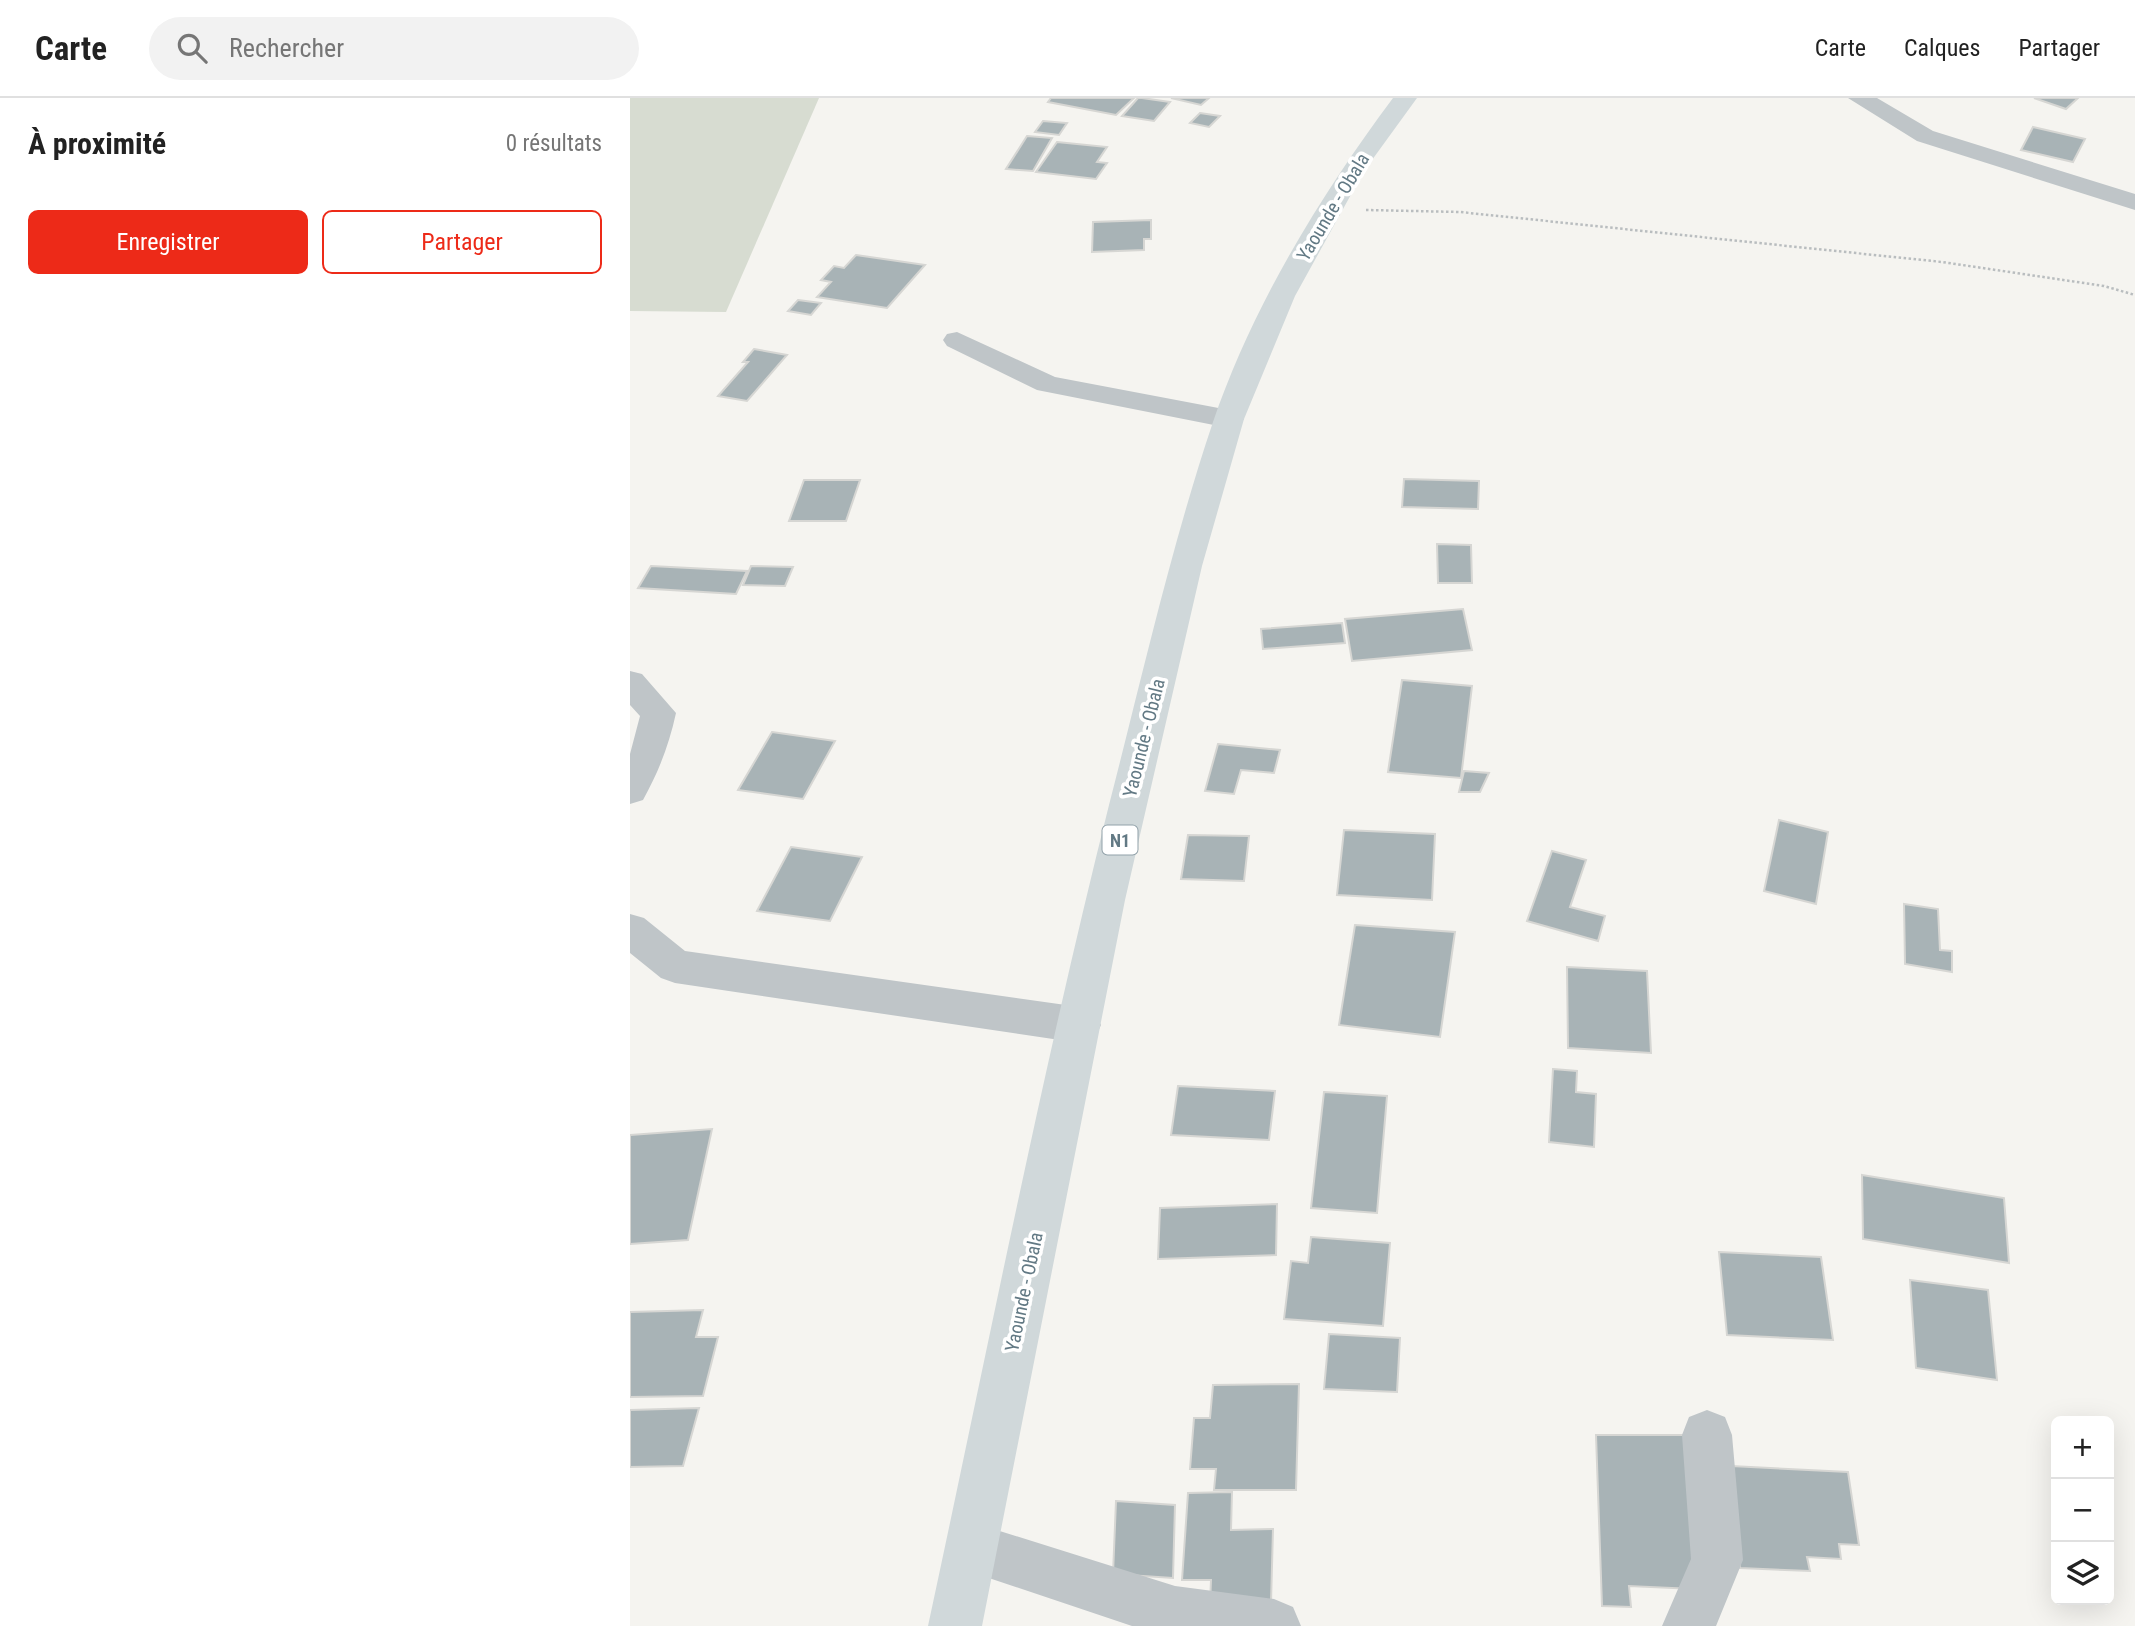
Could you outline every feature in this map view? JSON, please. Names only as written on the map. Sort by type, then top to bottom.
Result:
[{"type":"highway","name":"Yaounde - Obala","points":[[955,1626],[1105,900],[1186,566],[1229,419],[1281,296],[1352,170],[1405,98]]},
{"type":"street","points":[[1860,98],[1925,136],[2135,202]]},
{"type":"street","points":[[957,340],[1046,384],[1229,419]]},
{"type":"street","points":[[630,683],[658,713],[649,752],[630,790]]},
{"type":"street","points":[[630,930],[675,966],[1080,1025]]},
{"type":"street","points":[[1689,1626],[1717,1560],[1707,1436]]},
{"type":"street","points":[[971,1548],[1175,1613],[1274,1626]]},
{"type":"path","points":[[1330,209],[1460,212],[1914,259],[2104,286],[2135,295]]},
{"type":"shaded area","points":[[630,98],[819,98],[726,312],[630,311]]},
{"type":"building","points":[[1051,98],[1134,98],[1116,115],[1048,102]]},
{"type":"building","points":[[1138,98],[1170,102],[1154,121],[1122,116]]},
{"type":"building","points":[[1171,98],[1209,98],[1201,105]]},
{"type":"building","points":[[2034,98],[2078,98],[2066,109]]},
{"type":"building","points":[[1200,113],[1220,116],[1209,127],[1190,123]]},
{"type":"building","points":[[1043,121],[1067,123],[1059,135],[1035,132]]},
{"type":"building","points":[[2033,127],[2085,139],[2073,162],[2021,150]]},
{"type":"building","points":[[1027,136],[1052,138],[1033,171],[1006,169]]},
{"type":"building","points":[[1057,142],[1107,147],[1097,162],[1107,163],[1096,179],[1036,172]]},
{"type":"building","points":[[1151,220],[1151,239],[1144,239],[1144,250],[1092,252],[1093,222]]},
{"type":"building","points":[[856,255],[925,265],[887,308],[817,297],[831,282],[821,280],[834,266],[844,268]]},
{"type":"building","points":[[798,300],[821,303],[811,315],[788,311]]},
{"type":"building","points":[[754,349],[787,355],[747,401],[718,396],[748,362],[743,362]]},
{"type":"building","points":[[1404,479],[1479,481],[1478,509],[1402,507]]},
{"type":"building","points":[[804,480],[860,480],[846,521],[789,521]]},
{"type":"building","points":[[1437,544],[1471,545],[1472,583],[1438,583]]},
{"type":"building","points":[[651,566],[747,571],[736,594],[638,588]]},
{"type":"building","points":[[751,566],[793,567],[785,586],[743,585]]},
{"type":"building","points":[[1463,609],[1472,650],[1352,661],[1345,619]]},
{"type":"building","points":[[1342,623],[1345,643],[1263,649],[1261,629]]},
{"type":"building","points":[[1402,680],[1472,686],[1461,778],[1388,772]]},
{"type":"building","points":[[772,732],[835,741],[803,799],[738,790]]},
{"type":"building","points":[[1218,744],[1280,750],[1274,773],[1241,770],[1234,794],[1205,791]]},
{"type":"building","points":[[1464,771],[1489,773],[1480,792],[1459,792]]},
{"type":"building","points":[[1779,820],[1828,832],[1816,904],[1764,891]]},
{"type":"building","points":[[1344,830],[1435,834],[1432,900],[1337,895]]},
{"type":"building","points":[[1188,835],[1249,836],[1244,881],[1181,879]]},
{"type":"building","points":[[791,847],[862,857],[830,921],[757,911]]},
{"type":"building","points":[[1552,851],[1586,860],[1570,907],[1605,916],[1598,941],[1527,921]]},
{"type":"building","points":[[1904,904],[1938,909],[1940,950],[1952,951],[1952,972],[1905,964]]},
{"type":"building","points":[[1355,925],[1455,932],[1440,1037],[1339,1025]]},
{"type":"building","points":[[1567,967],[1647,971],[1651,1053],[1568,1048]]},
{"type":"building","points":[[1553,1069],[1577,1071],[1576,1092],[1596,1094],[1594,1147],[1549,1142]]},
{"type":"building","points":[[1178,1086],[1275,1091],[1269,1140],[1171,1135]]},
{"type":"building","points":[[1324,1092],[1387,1096],[1377,1213],[1311,1208]]},
{"type":"building","points":[[712,1129],[688,1240],[630,1244],[630,1135]]},
{"type":"building","points":[[1862,1175],[2004,1198],[2009,1263],[1863,1239]]},
{"type":"building","points":[[1277,1204],[1276,1255],[1158,1259],[1160,1208]]},
{"type":"building","points":[[1311,1237],[1390,1243],[1383,1326],[1284,1319],[1291,1261],[1308,1263]]},
{"type":"building","points":[[1719,1252],[1821,1257],[1833,1340],[1727,1335]]},
{"type":"building","points":[[1910,1280],[1988,1290],[1997,1380],[1916,1368]]},
{"type":"building","points":[[703,1310],[696,1337],[718,1337],[703,1396],[630,1397],[630,1312]]},
{"type":"building","points":[[1329,1334],[1400,1338],[1397,1392],[1324,1389]]},
{"type":"building","points":[[1299,1384],[1296,1490],[1214,1490],[1216,1469],[1190,1469],[1194,1418],[1210,1418],[1213,1385]]},
{"type":"building","points":[[699,1408],[683,1466],[630,1467],[630,1410]]},
{"type":"building","points":[[1596,1435],[1692,1435],[1694,1589],[1629,1586],[1631,1607],[1602,1606]]},
{"type":"building","points":[[1731,1466],[1848,1472],[1859,1545],[1839,1544],[1841,1559],[1807,1557],[1810,1571],[1740,1568]]},
{"type":"building","points":[[1232,1492],[1231,1530],[1273,1529],[1271,1603],[1210,1604],[1211,1580],[1182,1580],[1188,1493]]},
{"type":"building","points":[[1116,1501],[1175,1505],[1173,1578],[1113,1574]]}]
